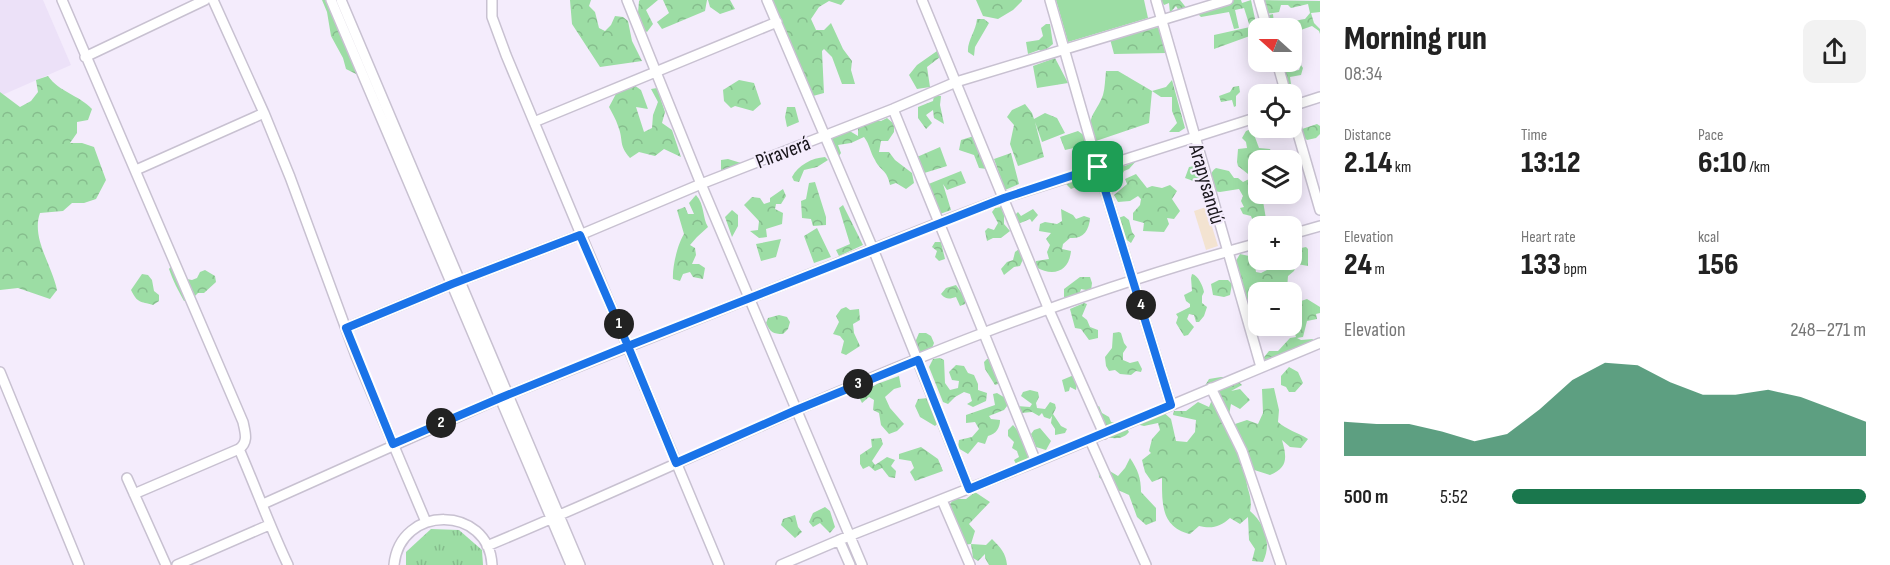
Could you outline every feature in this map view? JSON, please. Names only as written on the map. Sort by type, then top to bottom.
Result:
[{"type":"street","points":[[62,0],[243,422],[246,440],[239,449],[134,494]]},
{"type":"street","points":[[85,57],[205,0]]},
{"type":"street","points":[[213,0],[264,112],[346,328],[426,522]]},
{"type":"street","points":[[332,0],[456,283],[555,518],[571,565]]},
{"type":"street","points":[[341,0],[393,135]]},
{"type":"street","points":[[492,0],[492,17],[506,55],[719,565]]},
{"type":"street","points":[[627,0],[701,184],[862,565]]},
{"type":"street","points":[[767,0],[826,135],[969,489]]},
{"type":"street","points":[[922,0],[1049,310],[1104,434]]},
{"type":"street","points":[[1050,0],[1098,167],[1171,405]]},
{"type":"street","name":"Arapysandú","points":[[1156,0],[1261,367]]},
{"type":"street","name":"Piraverá","points":[[346,328],[956,82],[1228,0]]},
{"type":"street","points":[[1259,0],[1264,18]]},
{"type":"street","points":[[534,122],[777,22]]},
{"type":"street","points":[[1302,103],[1320,97]]},
{"type":"street","points":[[893,109],[1036,462]]},
{"type":"street","points":[[136,170],[264,112]]},
{"type":"street","points":[[263,504],[393,444],[504,397],[938,223],[1004,198],[1248,120]]},
{"type":"street","points":[[1299,138],[1320,210]]},
{"type":"street","points":[[1302,231],[1320,226]]},
{"type":"street","points":[[487,546],[796,410],[983,333],[1133,280],[1248,246]]},
{"type":"street","points":[[781,565],[1090,440],[1320,343]]},
{"type":"street","points":[[0,372],[79,565]]},
{"type":"street","points":[[1211,388],[1242,451],[1281,565]]},
{"type":"street","points":[[1090,440],[1146,565]]},
{"type":"street","points":[[239,449],[263,504],[269,525],[288,565]]},
{"type":"street","points":[[127,478],[166,565]]},
{"type":"street","points":[[942,500],[970,565]]},
{"type":"street","points":[[555,518],[580,565]]},
{"type":"street","points":[[394,565],[401,541],[412,530],[426,522],[440,519],[461,522],[479,534],[487,546],[492,565]]},
{"type":"street","points":[[177,565],[269,525]]},
{"type":"street","points":[[839,540],[850,565]]},
{"type":"shaded area","points":[[0,0],[43,0],[71,65],[0,96]]},
{"type":"shaded area","points":[[1206,207],[1218,246],[1206,250],[1194,211]]},
{"type":"green space","points":[[322,0],[340,0],[342,15],[351,21],[352,45],[361,53],[362,65],[356,74],[346,69],[343,58],[331,36],[327,12]]},
{"type":"green space","points":[[570,0],[591,0],[589,6],[595,12],[599,28],[605,31],[615,16],[623,17],[628,21],[632,41],[642,61],[600,67],[572,24]]},
{"type":"green space","points":[[640,0],[658,0],[646,10],[653,24],[647,32],[641,28],[638,13]]},
{"type":"green space","points":[[663,0],[707,0],[705,11],[662,29],[657,22],[669,13]]},
{"type":"green space","points":[[708,0],[730,0],[735,9],[720,14],[710,7]]},
{"type":"green space","points":[[768,0],[845,0],[841,5],[829,1],[819,7],[811,19],[816,30],[824,30],[831,23],[843,49],[852,61],[851,70],[855,84],[842,84],[832,57],[824,49],[822,51],[824,93],[813,96],[803,83],[803,72],[786,43]]},
{"type":"green space","points":[[976,0],[1022,1],[998,19],[983,16]]},
{"type":"green space","points":[[1056,0],[1144,0],[1148,18],[1068,42]]},
{"type":"green space","points":[[1161,0],[1180,0],[1188,10],[1180,13],[1176,6],[1170,13],[1169,3],[1164,5]]},
{"type":"green space","points":[[1233,0],[1241,0],[1242,3],[1251,0],[1255,18],[1248,18],[1248,21],[1244,8],[1235,10],[1239,28],[1234,29],[1229,12],[1201,17],[1197,13]]},
{"type":"green space","points":[[1261,0],[1320,1],[1320,12],[1311,13],[1314,23],[1320,29],[1320,34],[1312,26],[1302,30],[1302,20],[1310,13],[1308,4],[1291,8],[1288,5],[1281,5],[1279,12],[1266,14]]},
{"type":"green space","points":[[1273,14],[1273,18],[1265,18],[1265,16]]},
{"type":"green space","points":[[977,19],[984,19],[989,23],[975,47],[974,56],[968,52],[968,48]]},
{"type":"green space","points":[[1050,24],[1053,44],[1043,52],[1039,50],[1028,54],[1026,42],[1039,40],[1043,36],[1041,28]]},
{"type":"green space","points":[[1159,27],[1168,53],[1114,54],[1110,39]]},
{"type":"green space","points":[[1248,27],[1248,37],[1214,49],[1214,35]]},
{"type":"green space","points":[[937,51],[940,57],[927,67],[930,87],[917,89],[909,75],[917,65]]},
{"type":"green space","points":[[1055,58],[1068,83],[1037,88],[1033,66]]},
{"type":"green space","points":[[1106,71],[1118,71],[1152,91],[1149,123],[1096,141],[1092,133],[1091,121],[1103,95]]},
{"type":"green space","points":[[1280,72],[1302,72],[1301,75],[1290,77],[1291,84],[1284,84]]},
{"type":"green space","points":[[48,76],[58,86],[92,109],[88,120],[77,122],[77,133],[70,143],[82,143],[94,147],[106,180],[96,199],[84,203],[72,203],[63,211],[40,213],[38,232],[40,242],[57,290],[50,299],[18,288],[0,290],[0,92],[20,107],[31,101],[38,92],[36,80]]},
{"type":"green space","points":[[739,80],[754,83],[761,104],[753,111],[735,106],[731,108],[724,101],[723,90]]},
{"type":"green space","points":[[1172,80],[1185,128],[1179,132],[1169,132],[1177,123],[1172,111],[1172,97],[1161,97],[1152,91],[1166,87]]},
{"type":"green space","points":[[631,83],[641,90],[648,109],[636,107],[644,132],[652,128],[653,115],[658,102],[651,89],[657,88],[665,112],[662,123],[672,130],[681,157],[664,149],[655,156],[639,152],[630,158],[626,153],[620,131],[609,107],[617,92]]},
{"type":"green space","points":[[1239,86],[1240,92],[1236,96],[1236,106],[1234,107],[1232,100],[1221,102],[1219,96]]},
{"type":"green space","points":[[934,96],[941,96],[940,105],[944,124],[934,118],[933,110],[926,115],[932,123],[926,129],[918,118],[918,107],[933,101]]},
{"type":"green space","points":[[1025,104],[1034,119],[1045,113],[1057,118],[1065,133],[1042,142],[1035,122],[1044,157],[1018,166],[1010,144],[1014,125],[1007,117],[1012,110]]},
{"type":"green space","points":[[787,107],[795,107],[799,122],[787,127],[785,117]]},
{"type":"green space","points":[[887,118],[894,124],[894,132],[888,141],[881,141],[879,152],[889,152],[895,160],[912,173],[914,183],[906,189],[896,183],[890,185],[864,137],[851,143],[838,145],[841,153],[837,159],[829,140],[848,130],[858,136],[858,128],[871,121],[881,121]]},
{"type":"green space","points":[[1317,124],[1320,126],[1320,134],[1316,138],[1307,140],[1302,136],[1302,129]]},
{"type":"green space","points":[[1248,130],[1248,138],[1255,138],[1259,148],[1270,150],[1248,150],[1248,174],[1238,166],[1237,162],[1238,149],[1247,148],[1242,138]]},
{"type":"green space","points":[[1078,131],[1085,136],[1087,145],[1065,150],[1060,137]]},
{"type":"green space","points":[[974,136],[987,169],[979,168],[974,155],[959,150],[961,140]]},
{"type":"green space","points":[[940,147],[947,166],[921,174],[917,157]]},
{"type":"green space","points":[[1011,153],[1019,184],[1005,190],[994,159]]},
{"type":"green space","points":[[825,157],[828,160],[817,167],[804,170],[799,182],[794,181],[792,177],[802,166]]},
{"type":"green space","points":[[728,159],[741,163],[735,171],[721,170],[721,160]]},
{"type":"green space","points":[[1137,160],[1122,175],[1116,177],[1110,188],[1104,177],[1106,170],[1117,165],[1125,166]]},
{"type":"green space","points":[[1194,166],[1201,172],[1202,179],[1199,183],[1185,178],[1189,167]]},
{"type":"green space","points":[[1216,168],[1229,171],[1234,178],[1243,182],[1248,180],[1248,204],[1264,204],[1266,216],[1243,214],[1240,208],[1244,207],[1241,201],[1243,196],[1239,189],[1214,191],[1211,178],[1213,170]]},
{"type":"green space","points":[[961,171],[966,183],[947,190],[943,184],[951,210],[940,214],[926,185]]},
{"type":"green space","points":[[1090,172],[1094,175],[1094,181],[1087,181],[1085,187],[1079,190],[1076,187],[1071,189],[1066,184],[1070,177]]},
{"type":"green space","points":[[1136,174],[1147,188],[1152,186],[1162,188],[1170,185],[1177,191],[1172,199],[1180,211],[1174,219],[1167,218],[1169,224],[1164,232],[1143,231],[1144,223],[1133,220],[1133,213],[1140,205],[1141,199],[1138,196],[1130,201],[1118,202],[1114,195],[1127,184],[1125,179]]},
{"type":"green space","points":[[815,182],[826,217],[826,225],[813,226],[811,219],[802,218],[801,201],[806,199],[809,183]]},
{"type":"green space","points":[[783,189],[786,196],[781,204],[776,204],[775,209],[783,213],[782,224],[766,229],[767,237],[759,238],[750,231],[758,230],[759,221],[744,205],[752,197],[760,198],[764,204],[770,202],[770,198]]},
{"type":"green space","points":[[696,195],[701,203],[708,227],[690,245],[695,248],[696,255],[692,264],[699,264],[705,268],[703,279],[693,277],[690,272],[683,274],[680,281],[673,279],[676,255],[684,234],[677,210],[685,207],[688,214],[694,214],[689,203]]},
{"type":"green space","points":[[843,205],[863,245],[839,256],[836,250],[850,244],[839,208]]},
{"type":"green space","points":[[1001,207],[1004,224],[1010,231],[1001,238],[987,241],[985,231],[988,228],[994,230],[998,223],[992,212],[995,208]]},
{"type":"green space","points":[[1033,209],[1038,215],[1032,222],[1030,219],[1018,224],[1015,215],[1018,212],[1021,216]]},
{"type":"green space","points":[[1061,209],[1076,219],[1084,216],[1090,218],[1089,223],[1082,236],[1070,238],[1063,244],[1062,249],[1071,251],[1064,268],[1048,272],[1036,267],[1036,261],[1049,259],[1047,252],[1050,245],[1046,239],[1051,233],[1039,231],[1040,224],[1045,222],[1057,224],[1062,221]]},
{"type":"green space","points":[[732,210],[738,215],[738,226],[732,237],[725,217]]},
{"type":"green space","points":[[1124,216],[1129,220],[1135,236],[1131,243],[1124,238],[1124,234],[1116,223],[1118,218]]},
{"type":"green space","points":[[817,228],[831,257],[814,263],[804,236]]},
{"type":"green space","points":[[781,239],[776,257],[761,261],[756,244]]},
{"type":"green space","points":[[935,242],[941,242],[945,259],[939,261],[935,257],[937,251],[932,247]]},
{"type":"green space","points":[[1302,248],[1308,249],[1308,266],[1302,265]]},
{"type":"green space","points":[[1019,249],[1024,257],[1020,266],[1014,267],[1004,275],[1001,269],[1007,262],[1013,260],[1015,252]]},
{"type":"green space","points":[[1240,254],[1248,256],[1248,270],[1261,273],[1267,270],[1294,270],[1288,276],[1288,282],[1248,282],[1247,310],[1234,264]]},
{"type":"green space","points":[[172,265],[182,270],[187,279],[197,278],[200,272],[205,270],[215,276],[216,282],[204,293],[198,293],[190,301],[184,301],[169,269]]},
{"type":"green space","points":[[142,274],[148,275],[152,280],[154,291],[159,295],[159,301],[153,305],[138,300],[131,290]]},
{"type":"green space","points":[[1192,274],[1201,284],[1204,292],[1202,303],[1207,307],[1199,322],[1196,322],[1194,315],[1189,314],[1187,319],[1194,327],[1188,335],[1184,336],[1176,323],[1178,317],[1176,314],[1190,307],[1184,295],[1192,291]]},
{"type":"green space","points":[[1080,277],[1090,277],[1091,291],[1081,289],[1079,295],[1071,299],[1064,297],[1064,289]]},
{"type":"green space","points":[[1219,280],[1228,280],[1232,284],[1230,295],[1224,297],[1213,295],[1211,284]]},
{"type":"green space","points":[[956,285],[965,298],[965,304],[960,306],[956,297],[948,298],[941,294],[946,288]]},
{"type":"green space","points":[[1307,299],[1320,307],[1320,313],[1316,314],[1317,319],[1307,321],[1303,337],[1297,338],[1313,339],[1304,349],[1290,350],[1286,355],[1281,354],[1267,371],[1261,361],[1269,351],[1278,351],[1290,338],[1302,336],[1302,301]]},
{"type":"green space","points":[[1084,303],[1087,304],[1082,316],[1090,327],[1098,330],[1098,338],[1089,340],[1081,329],[1075,328],[1070,309]]},
{"type":"green space","points":[[846,307],[850,310],[859,309],[860,320],[853,324],[860,346],[846,355],[841,353],[844,341],[840,336],[833,334],[839,322],[836,316],[841,309]]},
{"type":"green space","points":[[779,315],[787,317],[790,322],[783,334],[772,332],[766,323],[768,318]]},
{"type":"green space","points":[[1119,332],[1127,347],[1123,353],[1123,360],[1130,363],[1138,361],[1141,372],[1136,371],[1131,375],[1120,374],[1115,370],[1109,371],[1106,366],[1105,357],[1112,348],[1113,333]]},
{"type":"green space","points":[[919,333],[931,336],[934,343],[931,351],[923,354],[916,348]]},
{"type":"green space","points":[[933,359],[944,360],[945,383],[950,390],[958,388],[959,381],[952,380],[949,372],[956,365],[964,366],[968,373],[974,375],[978,390],[987,393],[986,401],[973,407],[967,404],[972,401],[970,394],[964,392],[948,404],[943,402],[929,367]]},
{"type":"green space","points":[[987,359],[1001,383],[995,385],[985,369],[984,362]]},
{"type":"green space","points":[[1289,367],[1298,372],[1303,383],[1295,392],[1289,392],[1281,385],[1281,376]]},
{"type":"green space","points":[[1074,375],[1077,382],[1076,390],[1070,387],[1069,391],[1065,392],[1062,380]]},
{"type":"green space","points":[[899,376],[901,387],[894,389],[885,397],[890,408],[904,424],[897,431],[889,434],[881,425],[879,413],[873,410],[874,400],[869,397],[862,403],[858,395],[877,384]]},
{"type":"green space","points":[[1233,377],[1242,385],[1231,391],[1240,389],[1250,400],[1240,409],[1231,404],[1229,415],[1235,424],[1247,420],[1258,424],[1263,413],[1262,389],[1274,388],[1279,410],[1278,422],[1308,439],[1301,448],[1290,447],[1282,440],[1285,461],[1280,469],[1270,475],[1248,468],[1246,480],[1251,499],[1250,511],[1260,522],[1266,534],[1267,548],[1263,562],[1252,561],[1255,549],[1249,540],[1248,517],[1240,524],[1230,518],[1216,526],[1199,526],[1190,534],[1173,526],[1168,520],[1163,505],[1162,478],[1152,482],[1145,472],[1142,460],[1151,453],[1149,451],[1152,439],[1160,430],[1158,423],[1144,426],[1132,423],[1139,414],[1162,411],[1171,419],[1176,441],[1187,442],[1195,432],[1196,420],[1173,415],[1174,411],[1186,411],[1198,402],[1209,407],[1213,397],[1203,389],[1209,379]]},
{"type":"green space","points":[[1030,390],[1038,392],[1037,408],[1045,409],[1050,402],[1055,404],[1053,414],[1061,426],[1067,429],[1065,433],[1055,435],[1055,429],[1051,423],[1052,416],[1050,419],[1044,417],[1042,413],[1039,416],[1032,412],[1021,413],[1017,406],[1030,407],[1032,404],[1021,396],[1023,392]]},
{"type":"green space","points":[[997,393],[1007,399],[1007,406],[1004,410],[989,416],[991,419],[1000,420],[998,428],[988,436],[985,444],[978,442],[968,454],[958,448],[959,440],[972,437],[979,429],[975,422],[966,423],[966,415],[995,405],[993,394]]},
{"type":"green space","points":[[928,398],[942,419],[935,426],[920,417],[915,406],[918,399]]},
{"type":"green space","points":[[1099,406],[1111,422],[1117,423],[1117,428],[1126,427],[1129,432],[1117,438],[1103,436],[1096,408]]},
{"type":"green space","points":[[1013,425],[1018,431],[1029,459],[1016,464],[1014,460],[1019,457],[1017,451],[1012,448],[1014,442],[1008,436],[1008,430]]},
{"type":"green space","points":[[1040,428],[1051,441],[1046,450],[1036,447],[1031,434]]},
{"type":"green space","points":[[881,438],[883,444],[872,461],[875,465],[887,457],[895,460],[891,466],[896,471],[895,478],[889,477],[882,468],[875,471],[869,466],[863,469],[860,464],[860,455],[872,447],[871,439]]},
{"type":"green space","points":[[921,447],[938,459],[943,471],[915,481],[910,472],[914,468],[911,461],[899,459],[899,454]]},
{"type":"green space","points":[[1130,458],[1139,474],[1141,492],[1156,508],[1156,521],[1146,525],[1137,517],[1129,495],[1107,485],[1099,477],[1098,464],[1118,476]]},
{"type":"green space","points":[[975,492],[990,502],[969,524],[975,531],[971,544],[960,545],[945,510],[954,499],[966,499]]},
{"type":"green space","points":[[825,507],[830,511],[835,527],[830,533],[820,523],[813,527],[809,522],[813,513]]},
{"type":"green space","points":[[795,515],[802,532],[795,538],[781,525],[783,519]]},
{"type":"green space","points":[[431,529],[459,530],[482,550],[483,565],[406,565],[406,552]]},
{"type":"green space","points":[[992,539],[1004,554],[1007,565],[989,565],[985,554],[978,561],[973,558],[971,544],[986,545]]},
{"type":"route","points":[[1098,167],[1004,198],[628,346],[580,235],[346,328],[393,444],[628,346],[676,463],[918,360],[969,489],[1171,405],[1098,167]]}]
